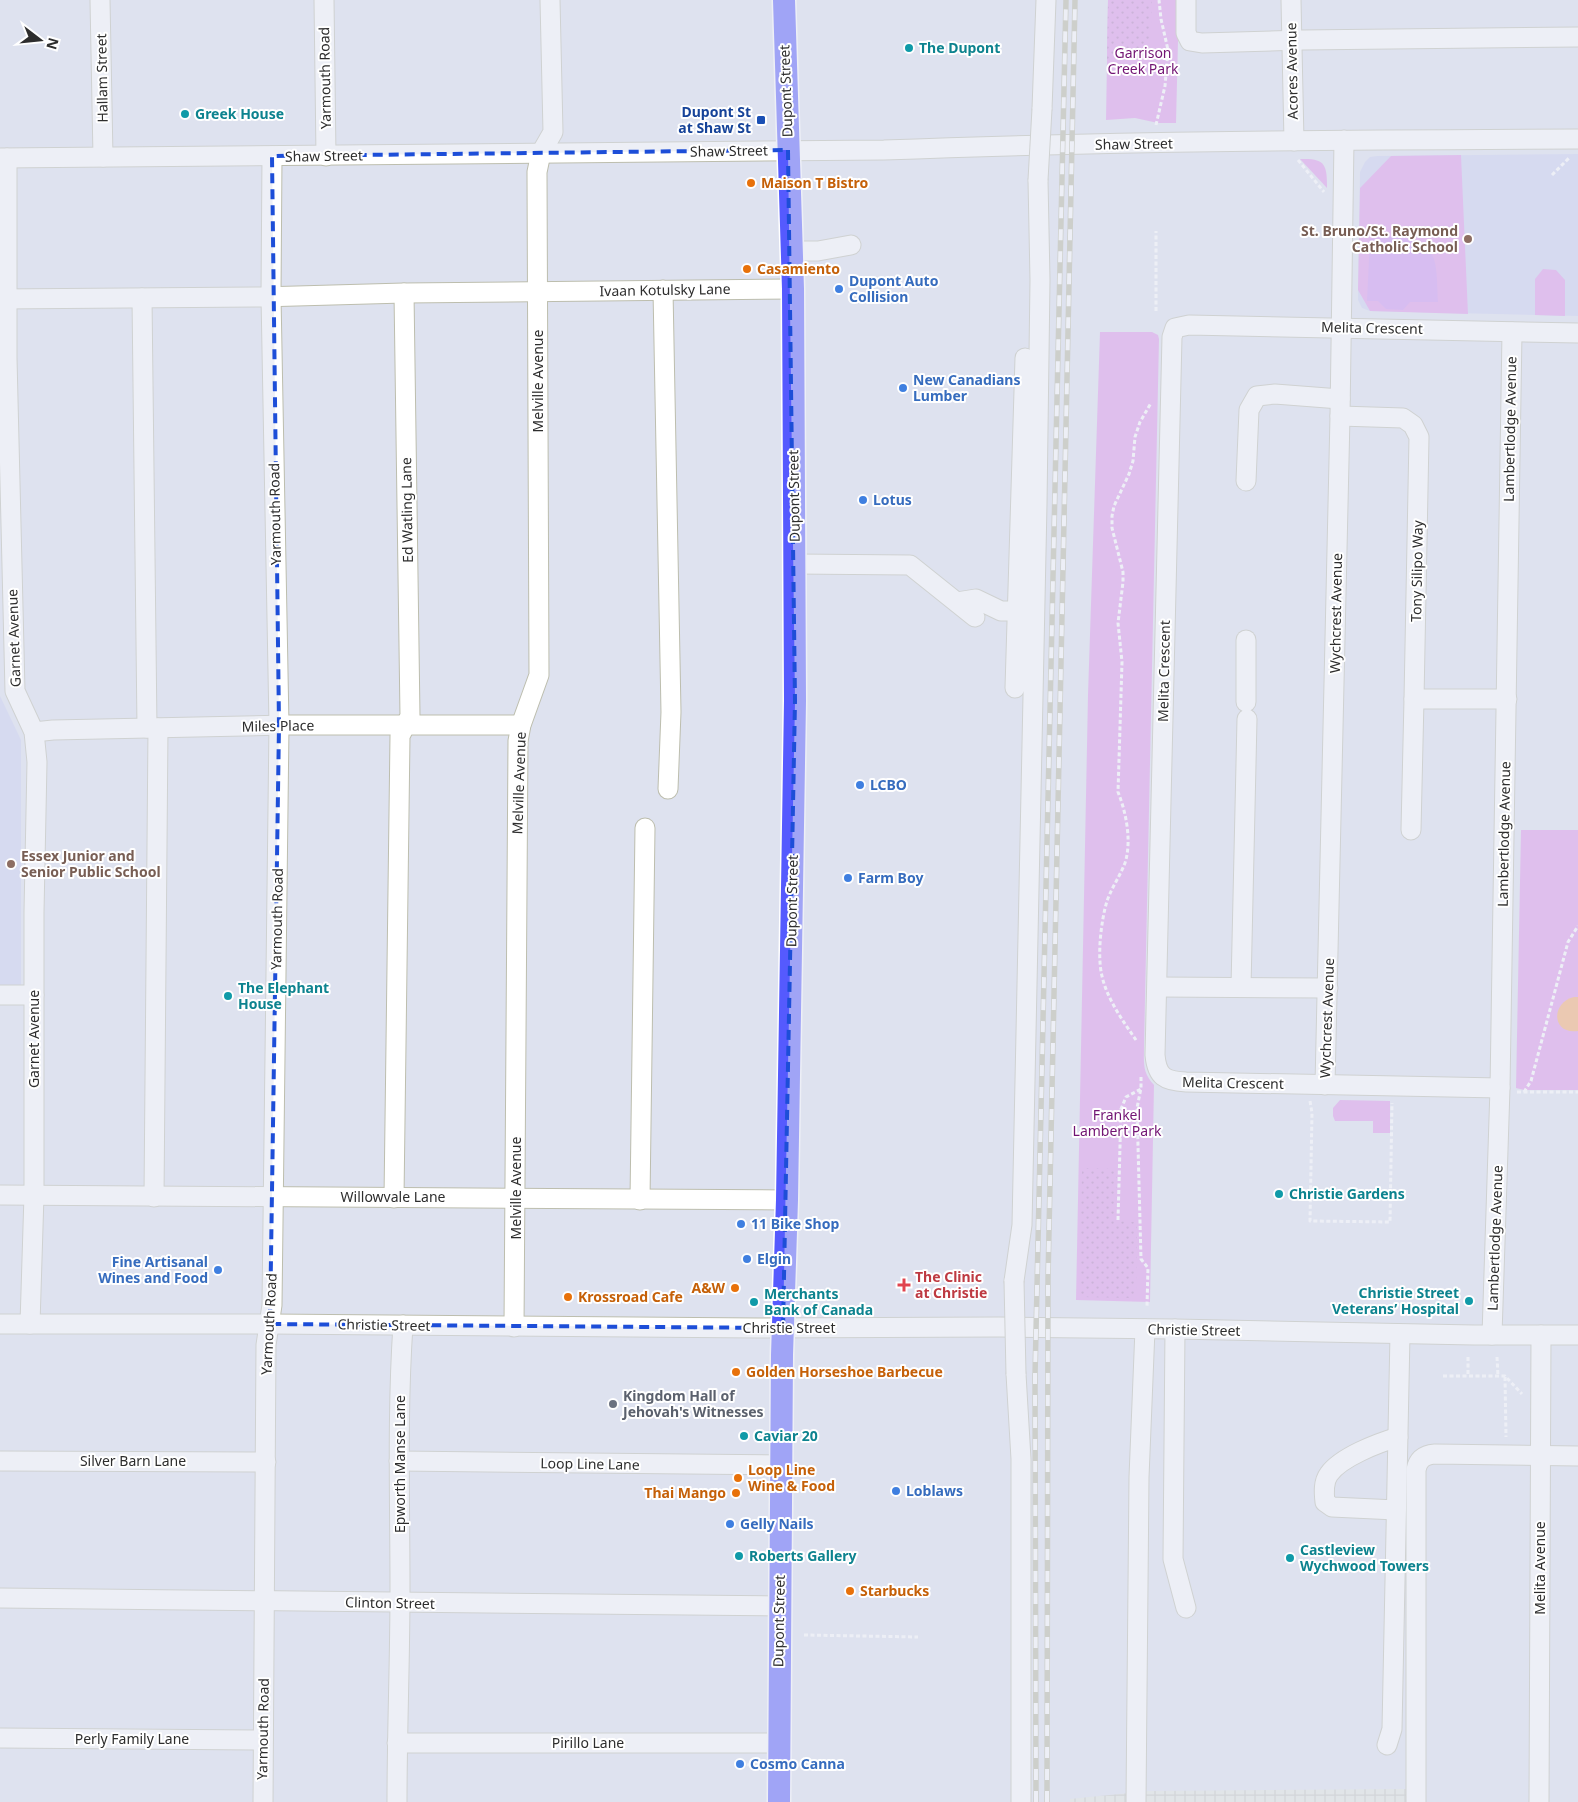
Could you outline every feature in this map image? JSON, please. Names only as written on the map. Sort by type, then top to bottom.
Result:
[{"type":"main road","name":"Dupont Street","points":[[779,1802],[783,1328],[795,730],[793,289],[784,0]]},
{"type":"street","name":"Hallam Street","points":[[100,0],[103,157]]},
{"type":"street","name":"Yarmouth Road","points":[[324,0],[326,156]]},
{"type":"street","name":"Melville Avenue","points":[[514,1327],[518,741],[521,725],[539,675],[537,172],[541,153],[553,132],[550,0]]},
{"type":"street","points":[[1021,1802],[1021,1459],[1016,1374],[1014,1281],[1022,1225],[1038,504],[1040,280],[1038,180],[1046,0]]},
{"type":"street","points":[[1186,0],[1186,33],[1190,41],[1202,43],[1292,40],[1578,37]]},
{"type":"street","name":"Acores Avenue","points":[[1291,0],[1294,149]]},
{"type":"street","name":"Shaw Street","points":[[4,158],[884,150],[1026,145],[1294,149],[1344,140],[1576,146]]},
{"type":"street","name":"Wychcrest Avenue","points":[[1325,1085],[1344,140]]},
{"type":"street","name":"Yarmouth Road","points":[[263,1802],[266,1345],[272,1305],[278,725],[271,296],[272,156]]},
{"type":"street","name":"Garnet Avenue","points":[[4,158],[4,299],[15,691],[34,732],[37,762],[34,1195],[30,1324]]},
{"type":"street","points":[[792,251],[818,251],[851,245]]},
{"type":"street","name":"Ivaan Kotulsky Lane","points":[[4,299],[793,289]]},
{"type":"street","points":[[663,290],[671,712],[668,789]]},
{"type":"street","name":"Ed Watling Lane","points":[[394,1198],[400,736],[410,716],[404,293]]},
{"type":"street","points":[[142,298],[152,728],[154,1197]]},
{"type":"street","name":"Melita Crescent","points":[[1507,1090],[1186,1082],[1166,1078],[1159,1073],[1156,1067],[1172,337],[1175,328],[1189,326],[1340,327],[1578,333]]},
{"type":"street","name":"Lambertlodge Avenue","points":[[1492,1335],[1507,1090],[1507,700],[1512,332]]},
{"type":"street","points":[[1015,688],[1024,358]]},
{"type":"street","name":"Tony Silipo Way","points":[[1246,481],[1249,410],[1257,396],[1275,394],[1403,418],[1413,425],[1419,437],[1411,830]]},
{"type":"street","points":[[795,564],[910,565],[975,617]]},
{"type":"street","points":[[957,602],[976,599],[1001,611],[1017,611]]},
{"type":"street","points":[[1242,987],[1246,640]]},
{"type":"street","points":[[1414,699],[1507,700]]},
{"type":"street","name":"Miles Place","points":[[34,732],[278,725],[521,725]]},
{"type":"street","points":[[640,1200],[645,828]]},
{"type":"street","points":[[1158,987],[1328,988]]},
{"type":"street","points":[[0,995],[34,995]]},
{"type":"street","name":"Willowvale Lane","points":[[0,1195],[787,1200]]},
{"type":"street","name":"Christie Street","points":[[0,1324],[1175,1329],[1400,1334],[1578,1335]]},
{"type":"street","name":"Epworth Manse Lane","points":[[397,1802],[400,1603],[399,1461],[402,1325]]},
{"type":"street","points":[[1136,1802],[1140,1477],[1145,1329]]},
{"type":"street","points":[[1175,1329],[1173,1559],[1186,1608]]},
{"type":"street","points":[[1387,1745],[1392,1729],[1400,1334]]},
{"type":"street","name":"Melita Avenue","points":[[1540,1802],[1541,1335]]},
{"type":"street","points":[[1396,1510],[1332,1507],[1325,1502],[1324,1488],[1328,1475],[1337,1466],[1367,1449],[1398,1437]]},
{"type":"street","points":[[1416,1802],[1417,1463],[1427,1455],[1435,1454],[1578,1456]]},
{"type":"street","name":"Silver Barn Lane","points":[[0,1461],[266,1462]]},
{"type":"street","name":"Loop Line Lane","points":[[399,1461],[781,1465]]},
{"type":"street","name":"Clinton Street","points":[[0,1598],[780,1606]]},
{"type":"street","name":"Perly Family Lane","points":[[0,1738],[263,1740]]},
{"type":"street","name":"Pirillo Lane","points":[[397,1743],[778,1743]]},
{"type":"path","points":[[1156,126],[1165,86],[1168,50],[1159,0]]},
{"type":"path","points":[[1552,175],[1576,146]]},
{"type":"path","points":[[1294,149],[1329,198]]},
{"type":"path","points":[[1156,231],[1156,311]]},
{"type":"path","points":[[1140,1045],[1108,993],[1102,978],[1101,943],[1107,901],[1125,862],[1127,849],[1124,806],[1118,792],[1122,662],[1118,623],[1123,572],[1112,528],[1112,516],[1114,506],[1133,461],[1135,437],[1140,422],[1154,396]]},
{"type":"path","points":[[1524,1092],[1531,1081],[1568,942],[1578,926]]},
{"type":"path","points":[[1141,1071],[1141,1088],[1137,1108],[1140,1259],[1148,1268],[1147,1306]]},
{"type":"path","points":[[1118,1220],[1121,1109],[1126,1097],[1141,1088]]},
{"type":"path","points":[[1507,1090],[1524,1092],[1578,1092]]},
{"type":"path","points":[[1309,1098],[1312,1113],[1310,1221],[1390,1222],[1392,1100]]},
{"type":"path","points":[[1468,1357],[1468,1376]]},
{"type":"path","points":[[1497,1357],[1498,1376]]},
{"type":"path","points":[[1443,1376],[1505,1376],[1524,1396]]},
{"type":"path","points":[[1505,1376],[1506,1437]]},
{"type":"path","points":[[804,1635],[918,1637]]},
{"type":"path","points":[[747,1764],[754,1764]]},
{"type":"highlighted area","points":[[788,150],[795,701],[783,1328],[270,1324],[279,725],[272,156]]},
{"type":"shaded area","name":"St. Bruno/St. Raymond Catholic School","points":[[1578,154],[1578,316],[1370,311],[1362,308],[1358,300],[1360,172],[1370,157]]},
{"type":"shaded area","points":[[1398,236],[1422,245],[1432,255],[1436,271],[1438,302],[1410,302],[1403,310],[1386,309],[1378,301],[1367,301],[1370,239]]},
{"type":"shaded area","name":"Essex Junior and Senior Public School","points":[[0,696],[21,740],[21,988],[0,988]]},
{"type":"shaded area","points":[[1578,997],[1578,1031],[1569,1031],[1559,1024],[1557,1018],[1558,1011],[1566,1000]]},
{"type":"shaded area","points":[[1408,1789],[1407,1802],[1070,1802],[1070,1799],[1149,1791]]},
{"type":"green space","name":"Garrison Creek Park","points":[[1108,0],[1179,0],[1176,123],[1158,123],[1135,118],[1106,120]]},
{"type":"green space","points":[[1108,0],[1152,0],[1150,48],[1132,50],[1131,59],[1107,59]]},
{"type":"green space","points":[[1461,155],[1468,314],[1370,311],[1358,290],[1360,188],[1391,156]]},
{"type":"green space","points":[[1300,159],[1320,161],[1323,164],[1327,188]]},
{"type":"green space","points":[[1543,269],[1556,270],[1565,280],[1565,316],[1535,315],[1535,279]]},
{"type":"green space","name":"Frankel Lambert Park","points":[[1100,332],[1152,332],[1158,335],[1159,339],[1144,1057],[1144,1067],[1147,1076],[1154,1085],[1150,1302],[1076,1300],[1088,695]]},
{"type":"green space","points":[[1521,830],[1578,830],[1578,1090],[1524,1090],[1516,1088]]},
{"type":"green space","points":[[1340,1100],[1390,1101],[1390,1133],[1373,1133],[1373,1121],[1335,1121],[1333,1108]]},
{"type":"green space","points":[[1082,1168],[1117,1169],[1116,1221],[1137,1222],[1136,1298],[1079,1297]]},
{"type":"railway","points":[[1036,1802],[1035,1376],[1066,0]]},
{"type":"railway","points":[[1047,1802],[1048,1279],[1075,0]]},
{"type":"place","name":"The Dupont","points":[[909,48]]},
{"type":"place","name":"Greek House","points":[[185,114]]},
{"type":"place","name":"Dupont St at Shaw St","points":[[761,120]]},
{"type":"place","name":"Maison T Bistro","points":[[751,183]]},
{"type":"place","name":"St. Bruno/St. Raymond Catholic School","points":[[1468,239]]},
{"type":"place","name":"Casamiento","points":[[747,269]]},
{"type":"place","name":"Dupont Auto Collision","points":[[839,289]]},
{"type":"place","name":"New Canadians Lumber","points":[[903,388]]},
{"type":"place","name":"Lotus","points":[[863,500]]},
{"type":"place","name":"LCBO","points":[[860,785]]},
{"type":"place","name":"Essex Junior and Senior Public School","points":[[11,864]]},
{"type":"place","name":"Farm Boy","points":[[848,878]]},
{"type":"place","name":"The Elephant House","points":[[228,996]]},
{"type":"place","name":"Christie Gardens","points":[[1279,1194]]},
{"type":"place","name":"11 Bike Shop","points":[[741,1224]]},
{"type":"place","name":"Elgin","points":[[747,1259]]},
{"type":"place","name":"Fine Artisanal Wines and Food","points":[[218,1270]]},
{"type":"place","name":"The Clinic at Christie","points":[[904,1285]]},
{"type":"place","name":"A&W","points":[[735,1288]]},
{"type":"place","name":"Krossroad Cafe","points":[[568,1297]]},
{"type":"place","name":"Christie Street Veterans’ Hospital","points":[[1469,1301]]},
{"type":"place","name":"Merchants Bank of Canada","points":[[754,1302]]},
{"type":"place","name":"Golden Horseshoe Barbecue","points":[[736,1372]]},
{"type":"place","name":"Kingdom Hall of Jehovah's Witnesses","points":[[613,1404]]},
{"type":"place","name":"Caviar 20","points":[[744,1436]]},
{"type":"place","name":"Loop Line Wine & Food","points":[[738,1478]]},
{"type":"place","name":"Loblaws","points":[[896,1491]]},
{"type":"place","name":"Thai Mango","points":[[736,1493]]},
{"type":"place","name":"Gelly Nails","points":[[730,1524]]},
{"type":"place","name":"Roberts Gallery","points":[[739,1556]]},
{"type":"place","name":"Castleview Wychwood Towers","points":[[1290,1558]]},
{"type":"place","name":"Starbucks","points":[[850,1591]]},
{"type":"place","name":"Cosmo Canna","points":[[740,1764]]}]
